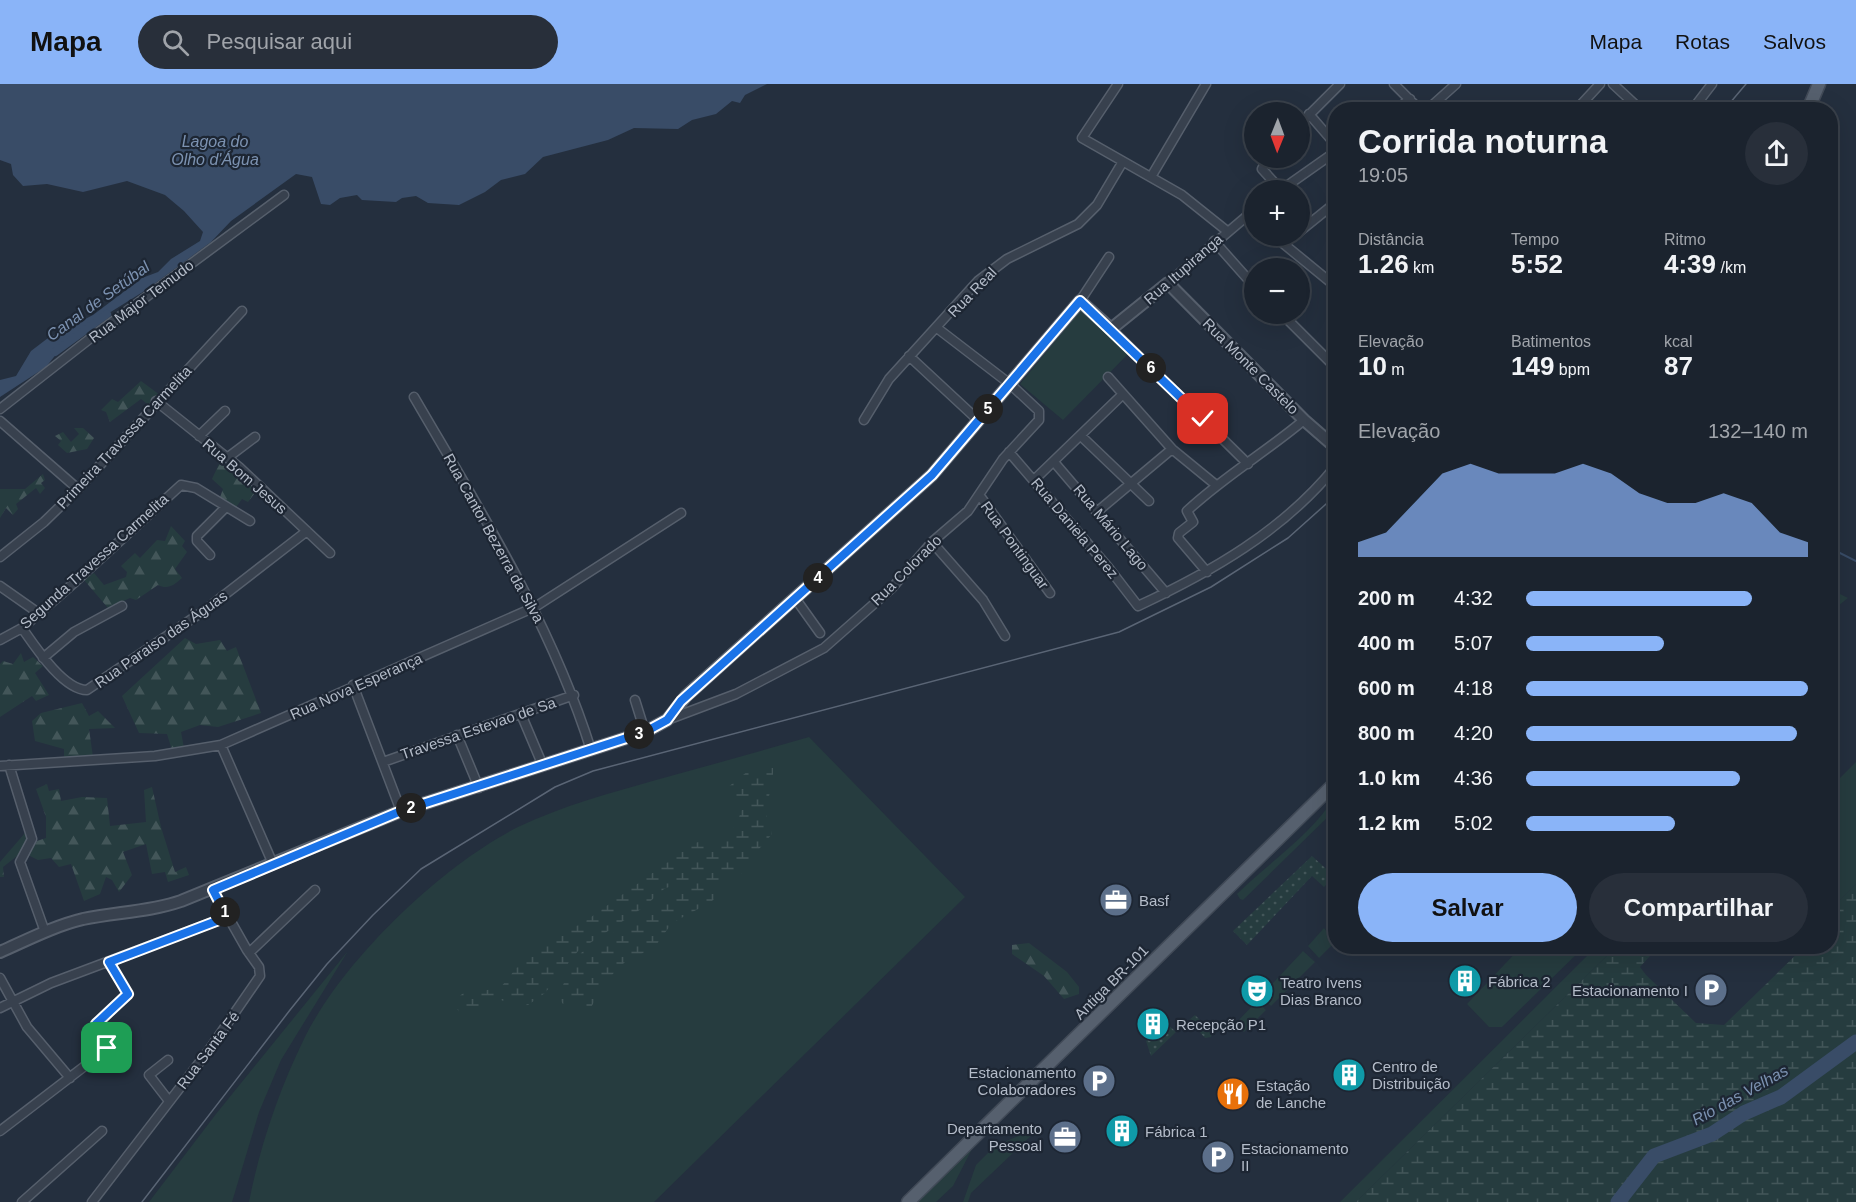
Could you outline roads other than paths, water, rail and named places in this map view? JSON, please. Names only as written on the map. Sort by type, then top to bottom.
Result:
[{"type":"main road","points":[[1811,102],[1819,84]]},
{"type":"main road","name":"Antiga BR-101","points":[[908,1202],[1328,790]]},
{"type":"street","points":[[1118,84],[1083,135],[1086,141],[1192,201],[1227,231]]},
{"type":"street","points":[[1151,177],[1206,84]]},
{"type":"street","points":[[1310,113],[1340,84]]},
{"type":"street","points":[[1394,84],[1413,102]]},
{"type":"street","points":[[1436,102],[1456,84]]},
{"type":"street","points":[[1583,102],[1600,84]]},
{"type":"street","points":[[1612,84],[1632,102]]},
{"type":"street","points":[[1698,102],[1712,84]]},
{"type":"street","points":[[1406,102],[1410,99]]},
{"type":"street","points":[[1310,115],[1328,136]]},
{"type":"street","points":[[1295,180],[1328,157]]},
{"type":"street","name":"Rua Real","points":[[864,420],[881,390],[909,356],[989,271],[1007,258],[1070,229],[1085,219],[1097,206],[1122,163]]},
{"type":"street","points":[[1263,168],[1272,180]]},
{"type":"street","name":"Rua Major Temudo","points":[[0,410],[92,337],[284,195]]},
{"type":"street","points":[[1310,223],[1328,209]]},
{"type":"street","name":"Rua Itupiranga","points":[[1111,329],[1244,219]]},
{"type":"street","points":[[1214,242],[1244,275]]},
{"type":"street","points":[[1285,246],[1328,280]]},
{"type":"street","points":[[0,952],[45,932],[83,919],[165,907],[213,890],[401,811],[479,788],[645,732],[667,720],[681,701],[932,475],[1080,301],[1109,257]]},
{"type":"street","name":"Rua Monte Castelo","points":[[1168,283],[1304,420],[1328,441]]},
{"type":"street","points":[[1080,301],[1248,464]]},
{"type":"street","name":"Primeira Travessa Carmelita","points":[[0,557],[44,522],[78,489],[242,311]]},
{"type":"street","points":[[1292,324],[1328,360]]},
{"type":"street","points":[[937,328],[1010,384]]},
{"type":"street","points":[[909,356],[979,421]]},
{"type":"street","points":[[1108,377],[1172,448],[1216,484]]},
{"type":"street","name":"Rua Colorado","points":[[667,720],[736,694],[817,653],[892,588],[932,542],[963,516],[980,496],[1009,452],[1040,417],[1039,411],[1010,384]]},
{"type":"street","points":[[1034,480],[1123,394]]},
{"type":"street","name":"Rua Cantor Bezerra da Silva","points":[[414,397],[535,607],[574,694],[591,750]]},
{"type":"street","name":"Rua Bom Jesus","points":[[156,402],[226,458],[330,553]]},
{"type":"street","points":[[199,436],[225,411]]},
{"type":"street","points":[[1207,572],[1178,537],[1192,522],[1187,511],[1216,484],[1248,464],[1304,420]]},
{"type":"street","points":[[0,421],[78,489]]},
{"type":"street","points":[[1082,436],[1149,501]]},
{"type":"street","points":[[226,458],[255,437]]},
{"type":"street","points":[[1098,511],[1172,448]]},
{"type":"street","name":"Rua Daniela Perez","points":[[1009,452],[1138,606],[1166,593]]},
{"type":"street","name":"Rua Mário Lago","points":[[1054,462],[1166,593]]},
{"type":"street","points":[[1166,593],[1207,572],[1271,529],[1313,492],[1328,475]]},
{"type":"street","name":"Segunda Travessa Carmelita","points":[[0,640],[22,628],[181,484],[196,488],[250,521]]},
{"type":"street","name":"Rua Pontinguar","points":[[980,496],[1050,593]]},
{"type":"street","points":[[210,555],[197,541],[196,536],[226,507]]},
{"type":"street","name":"Rua Nova Esperança","points":[[5,766],[155,756],[221,745],[353,685],[535,607],[681,513]]},
{"type":"street","name":"Rua Paraiso das Águas","points":[[22,628],[44,658],[76,687],[82,690],[92,688],[205,610],[307,531]]},
{"type":"street","points":[[932,542],[982,600],[1005,636]]},
{"type":"street","points":[[0,586],[37,612]]},
{"type":"street","points":[[795,598],[820,633]]},
{"type":"street","points":[[44,658],[74,632],[122,606]]},
{"type":"street","points":[[353,685],[401,811]]},
{"type":"street","name":"Travessa Estevao de Sa","points":[[383,762],[574,694]]},
{"type":"street","points":[[635,700],[645,732]]},
{"type":"street","points":[[521,714],[543,766]]},
{"type":"street","points":[[458,735],[479,788]]},
{"type":"street","points":[[221,745],[273,864]]},
{"type":"street","points":[[5,766],[32,839],[20,862],[45,932]]},
{"type":"street","name":"Rua Santa Fé","points":[[93,1202],[259,978],[261,970],[227,917],[213,890]]},
{"type":"street","points":[[249,953],[315,890]]},
{"type":"street","points":[[0,1008],[11,1000],[227,917]]},
{"type":"street","points":[[0,1131],[105,1051],[106,1046],[98,1033],[96,1024],[128,994],[109,962]]},
{"type":"street","points":[[0,978],[11,1000],[34,1035],[70,1078]]},
{"type":"street","points":[[168,1060],[149,1075],[169,1101]]},
{"type":"street","points":[[22,1202],[102,1131]]},
{"type":"water","name":"Lagoa do Olho d'Água","points":[[0,84],[767,84],[745,95],[740,103],[732,101],[716,114],[692,120],[678,129],[634,128],[608,140],[543,157],[525,174],[501,180],[485,192],[459,205],[428,203],[416,196],[402,198],[396,202],[362,200],[357,195],[340,198],[330,205],[321,204],[312,177],[296,174],[231,221],[211,242],[146,290],[69,338],[46,367],[0,397],[0,380],[16,376],[31,351],[48,338],[93,315],[142,278],[158,272],[171,259],[200,241],[203,232],[165,195],[127,181],[83,192],[47,184],[23,186],[13,175],[11,164],[0,160]]},
{"type":"waterway","name":"Canal de Setúbal","points":[[55,352],[107,314]]},
{"type":"waterway","points":[[1838,552],[1856,561]]},
{"type":"waterway","name":"Rio das Velhas","points":[[1618,1202],[1654,1156],[1712,1134],[1744,1113],[1781,1097],[1856,1042]]},
{"type":"tram line","points":[[1731,102],[1746,84]]},
{"type":"tram line","points":[[142,1202],[327,964],[373,915],[421,869],[555,787],[593,771],[1119,632],[1211,587],[1288,538],[1328,502]]},
{"type":"place","name":"Basf","points":[[1116,900]]},
{"type":"place","name":"Fábrica 2","points":[[1465,981]]},
{"type":"place","name":"Estacionamento I","points":[[1711,990]]},
{"type":"place","name":"Teatro Ivens Dias Branco","points":[[1257,991]]},
{"type":"place","name":"Recepção P1","points":[[1153,1024]]},
{"type":"place","name":"Centro de Distribuição","points":[[1349,1075]]},
{"type":"place","name":"Estacionamento Colaboradores","points":[[1099,1081]]},
{"type":"place","name":"Estação de Lanche","points":[[1233,1094]]},
{"type":"place","name":"Fábrica 1","points":[[1122,1131]]},
{"type":"place","name":"Departamento Pessoal","points":[[1065,1137]]},
{"type":"place","name":"Estacionamento II","points":[[1218,1157]]}]
